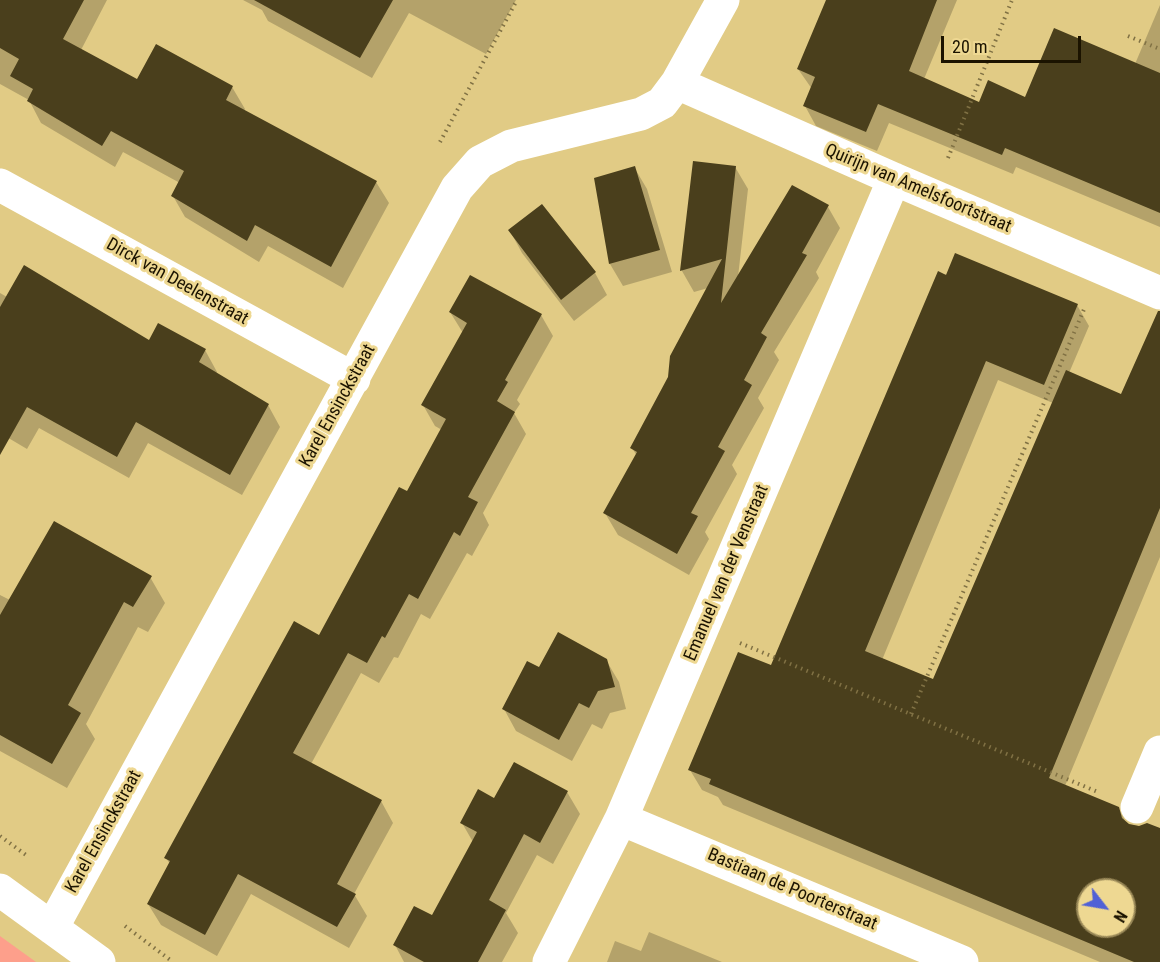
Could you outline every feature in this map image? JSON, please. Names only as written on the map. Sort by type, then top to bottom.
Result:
[{"type":"street","name":"Karel Ensinckstraat","points":[[52,928],[457,188],[480,162],[511,146],[641,114],[662,103],[677,83],[723,0]]},
{"type":"street","name":"Quirijn van Amelsfoortstraat","points":[[677,83],[1160,293]]},
{"type":"street","name":"Emanuel van der Venstraat","points":[[549,962],[621,819],[894,179]]},
{"type":"street","name":"Dirck van Deelenstraat","points":[[0,185],[354,379]]},
{"type":"street","points":[[1137,807],[1160,752]]},
{"type":"street","name":"Bastiaan de Poorterstraat","points":[[621,819],[962,962]]},
{"type":"street","points":[[0,890],[99,962]]},
{"type":"path","points":[[933,195],[1012,0]]},
{"type":"path","points":[[1128,36],[1160,49]]},
{"type":"path","points":[[911,714],[1101,268]]},
{"type":"path","points":[[704,628],[1137,807]]},
{"type":"shaded area","points":[[0,936],[36,962],[0,962]]},
{"type":"building","points":[[0,0],[84,0],[63,39],[137,79],[156,44],[233,86],[226,100],[377,181],[331,267],[255,225],[247,241],[171,196],[184,171],[111,131],[102,146],[27,101],[33,89],[10,76],[19,59],[0,48]]},
{"type":"building","points":[[254,0],[393,0],[360,58]]},
{"type":"building","points":[[826,0],[937,0],[909,71],[979,102],[988,80],[1025,97],[1054,28],[1160,73],[1160,213],[1005,148],[1002,155],[878,104],[866,132],[803,106],[815,77],[797,69]]},
{"type":"building","points":[[693,161],[736,166],[721,303],[792,185],[829,205],[802,253],[807,255],[761,333],[767,337],[744,380],[752,385],[718,447],[725,451],[691,513],[698,516],[677,554],[603,513],[637,452],[630,448],[668,377],[670,356],[722,259],[680,271]]},
{"type":"building","points":[[635,166],[660,250],[609,264],[594,178]]},
{"type":"building","points":[[542,204],[596,272],[561,300],[508,230]]},
{"type":"building","points":[[955,253],[1078,304],[1044,385],[986,361],[865,651],[933,679],[1066,370],[1121,394],[1158,311],[1160,311],[1160,508],[1049,778],[1119,807],[1122,818],[1129,824],[1139,826],[1147,823],[1160,828],[1160,962],[1134,962],[1077,938],[1136,938],[1136,878],[1076,878],[1076,938],[709,784],[711,779],[688,770],[738,652],[771,665],[938,271],[946,275]]},
{"type":"building","points":[[24,265],[149,340],[158,323],[206,349],[199,362],[269,404],[230,475],[136,422],[117,457],[27,407],[0,455],[0,307]]},
{"type":"building","points":[[470,275],[542,314],[505,380],[508,382],[497,401],[515,412],[468,497],[478,502],[460,536],[454,532],[418,599],[409,594],[385,638],[382,636],[367,663],[348,653],[293,753],[382,800],[337,884],[356,894],[337,927],[238,874],[205,935],[147,904],[170,861],[164,858],[294,621],[319,635],[399,487],[407,491],[446,419],[421,405],[467,323],[449,312]]},
{"type":"building","points":[[54,521],[152,576],[133,607],[124,602],[68,705],[81,713],[52,764],[0,735],[0,615]]},
{"type":"building","points":[[558,632],[607,659],[615,687],[598,691],[589,708],[579,703],[559,740],[502,709],[527,661],[539,667]]},
{"type":"building","points":[[514,762],[568,791],[540,843],[524,834],[489,900],[506,910],[478,962],[424,962],[393,945],[414,906],[432,915],[477,832],[460,823],[478,789],[494,798]]}]
